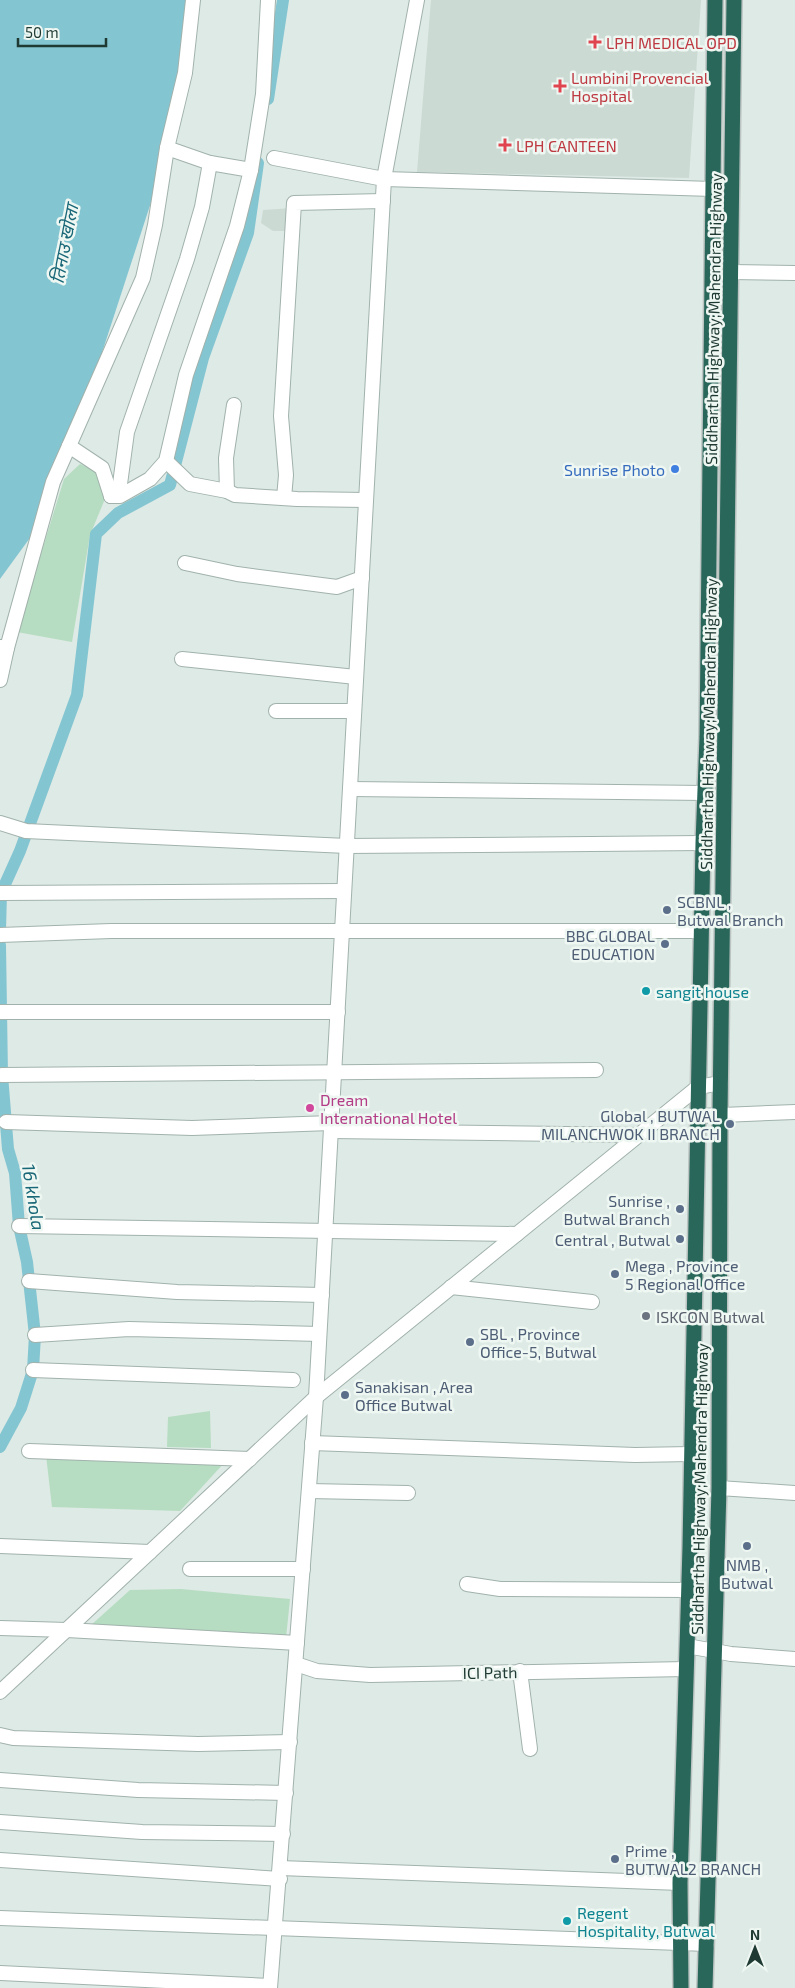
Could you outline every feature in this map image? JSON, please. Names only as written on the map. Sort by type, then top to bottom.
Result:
[{"type":"highway","name":"Siddhartha Highway;Mahendra Highway","points":[[681,1988],[680,1883],[687,1646],[705,793],[715,0]]},
{"type":"highway","name":"Siddhartha Highway;Mahendra Highway","points":[[706,1988],[713,1651],[719,1488],[720,1114],[734,0]]},
{"type":"street","points":[[0,680],[3,647],[53,482],[144,278],[155,225],[167,148],[185,73],[193,0]]},
{"type":"street","points":[[111,496],[120,496],[150,478],[168,463],[186,374],[234,235],[251,170],[263,94],[268,0]]},
{"type":"street","points":[[0,1973],[270,1987],[276,1930],[316,1397],[384,179],[417,0]]},
{"type":"street","points":[[167,148],[210,162],[251,170]]},
{"type":"street","points":[[274,158],[384,179],[713,189]]},
{"type":"street","points":[[111,496],[120,484],[127,432],[187,259],[202,207],[210,162]]},
{"type":"street","points":[[284,498],[286,475],[281,416],[294,203],[383,201]]},
{"type":"street","points":[[731,272],[795,273]]},
{"type":"street","points":[[227,491],[226,458],[234,405]]},
{"type":"street","points":[[69,446],[102,468],[111,496]]},
{"type":"street","points":[[168,463],[190,484],[227,491],[235,495],[366,500]]},
{"type":"street","points":[[185,563],[237,574],[337,587],[362,578]]},
{"type":"street","points":[[182,659],[356,677]]},
{"type":"street","points":[[276,711],[354,711]]},
{"type":"street","points":[[350,789],[705,793]]},
{"type":"street","points":[[0,822],[26,831],[347,846],[703,843]]},
{"type":"street","points":[[1,893],[344,891]]},
{"type":"street","points":[[0,935],[112,930],[701,931]]},
{"type":"street","points":[[1,1012],[338,1012]]},
{"type":"street","points":[[2,1075],[596,1070]]},
{"type":"street","points":[[0,1692],[316,1397],[698,1086],[721,1083]]},
{"type":"street","points":[[698,1116],[795,1112]]},
{"type":"street","points":[[6,1122],[192,1128],[331,1127],[638,1135]]},
{"type":"street","points":[[19,1226],[517,1234]]},
{"type":"street","points":[[29,1280],[177,1292],[322,1295]]},
{"type":"street","points":[[451,1287],[592,1302]]},
{"type":"street","points":[[35,1335],[129,1329],[319,1334]]},
{"type":"street","points":[[33,1370],[293,1380]]},
{"type":"street","points":[[312,1444],[635,1455],[691,1454]]},
{"type":"street","points":[[29,1451],[250,1459]]},
{"type":"street","points":[[719,1488],[795,1492]]},
{"type":"street","points":[[309,1491],[408,1493]]},
{"type":"street","points":[[0,1546],[150,1552]]},
{"type":"street","points":[[190,1569],[303,1570]]},
{"type":"street","points":[[467,1584],[500,1589],[688,1590]]},
{"type":"street","points":[[0,1628],[297,1643]]},
{"type":"street","points":[[687,1646],[713,1651],[795,1659]]},
{"type":"street","name":"ICI Path","points":[[296,1664],[316,1670],[370,1675],[686,1669]]},
{"type":"street","points":[[520,1671],[530,1749]]},
{"type":"street","points":[[0,1735],[13,1738],[198,1744],[290,1742]]},
{"type":"street","points":[[0,1780],[138,1790],[286,1794]]},
{"type":"street","points":[[0,1822],[142,1832],[283,1834]]},
{"type":"street","points":[[0,1860],[280,1873],[680,1883]]},
{"type":"street","points":[[0,1918],[276,1930],[706,1944]]},
{"type":"shaded area","name":"Lumbini Provencial Hospital","points":[[431,0],[701,0],[689,178],[417,172]]},
{"type":"shaded area","points":[[292,208],[290,231],[273,231],[261,223],[263,210]]},
{"type":"green space","points":[[80,464],[100,473],[107,494],[90,535],[72,642],[17,632],[64,479]]},
{"type":"green space","points":[[210,1411],[211,1448],[167,1447],[168,1417]]},
{"type":"green space","points":[[46,1455],[225,1462],[180,1511],[52,1507]]},
{"type":"green space","points":[[181,1589],[290,1599],[286,1638],[90,1626],[130,1590]]},
{"type":"water","name":"तिनाउ खोला","points":[[0,0],[200,0],[186,95],[51,509],[0,579]]},
{"type":"waterway","points":[[268,99],[283,0]]},
{"type":"waterway","points":[[0,930],[1,893],[20,851],[77,695],[96,534],[118,513],[170,485],[203,358],[248,233],[258,163]]},
{"type":"waterway","name":"16 khola","points":[[0,945],[2,1075],[8,1149],[15,1173],[19,1226],[27,1262],[35,1335],[33,1370],[21,1408],[0,1447]]},
{"type":"place","name":"LPH MEDICAL OPD","points":[[595,42]]},
{"type":"place","name":"Lumbini Provencial Hospital","points":[[560,86]]},
{"type":"place","name":"LPH CANTEEN","points":[[505,145]]},
{"type":"place","name":"Sunrise Photo","points":[[675,469]]},
{"type":"place","name":"SCBNL , Butwal Branch","points":[[667,910]]},
{"type":"place","name":"BBC GLOBAL EDUCATION","points":[[665,944]]},
{"type":"place","name":"sangit house","points":[[646,991]]},
{"type":"place","name":"Dream International Hotel","points":[[310,1108]]},
{"type":"place","name":"Global , BUTWAL MILANCHWOK II BRANCH","points":[[730,1124]]},
{"type":"place","name":"Sunrise , Butwal Branch","points":[[680,1209]]},
{"type":"place","name":"Central , Butwal","points":[[680,1239]]},
{"type":"place","name":"Mega , Province 5 Regional Office","points":[[615,1274]]},
{"type":"place","name":"ISKCON Butwal","points":[[646,1316]]},
{"type":"place","name":"SBL , Province Office-5, Butwal","points":[[470,1342]]},
{"type":"place","name":"Sanakisan , Area Office Butwal","points":[[345,1395]]},
{"type":"place","name":"NMB , Butwal","points":[[747,1546]]},
{"type":"place","name":"Prime , BUTWAL2 BRANCH","points":[[615,1859]]},
{"type":"place","name":"Regent Hospitality, Butwal","points":[[567,1921]]}]
